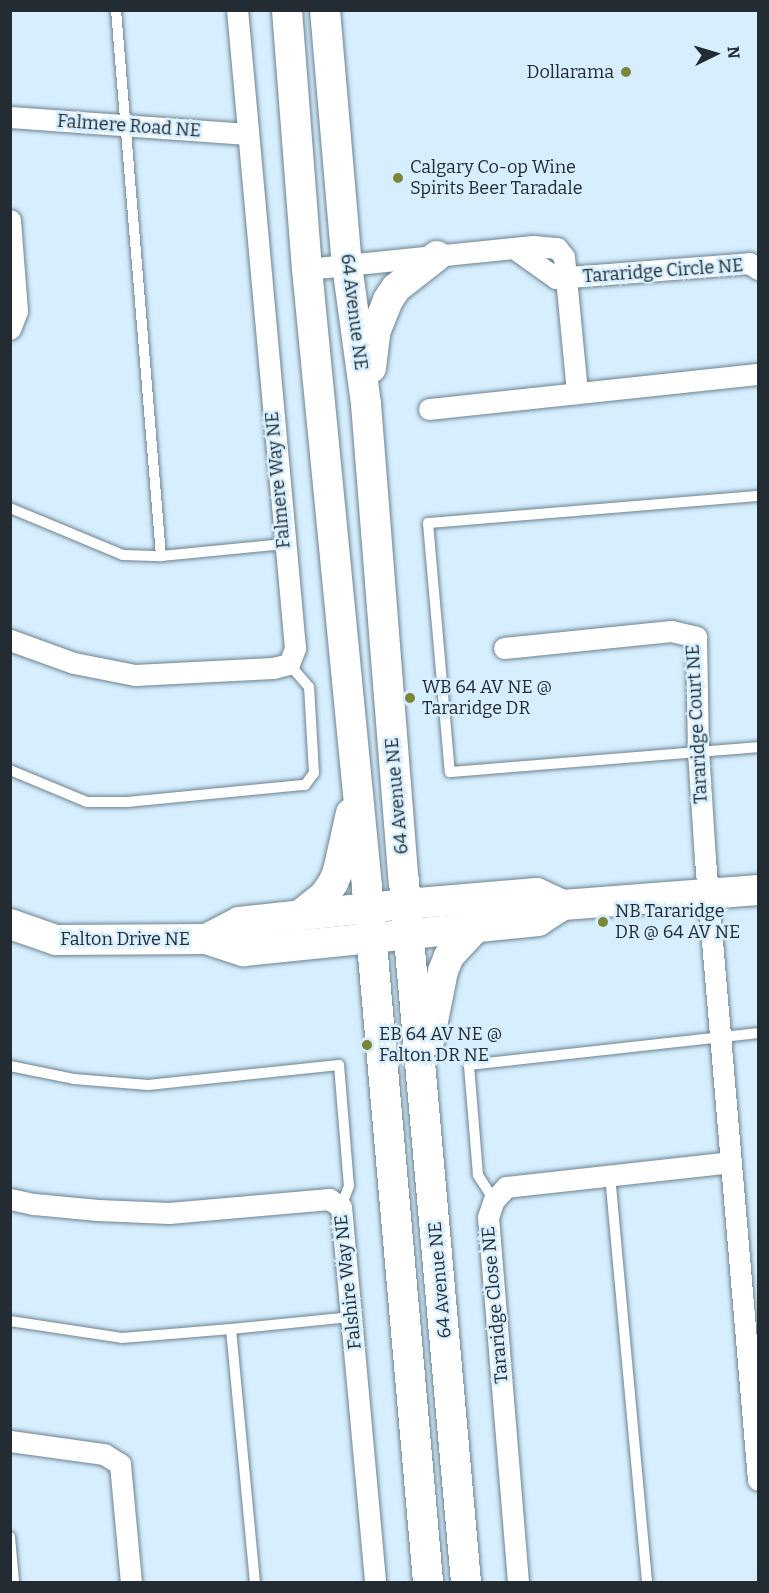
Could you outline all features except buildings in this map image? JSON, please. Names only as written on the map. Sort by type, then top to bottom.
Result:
[{"type":"main road","points":[[287,10],[308,269],[369,910],[428,1582]]},
{"type":"main road","name":"64 Avenue NE","points":[[324,10],[347,265],[366,404],[406,904],[466,1582]]},
{"type":"main road","points":[[366,404],[376,330],[388,300],[396,288],[437,256]]},
{"type":"main road","points":[[299,916],[324,896],[338,871],[357,786]]},
{"type":"main road","points":[[563,905],[759,890]]},
{"type":"main road","name":"Falton Drive NE","points":[[206,939],[239,922],[369,910],[406,904],[537,893],[563,905]]},
{"type":"main road","name":"Falton Drive NE","points":[[10,924],[56,940],[206,939],[244,951],[538,921],[563,905]]},
{"type":"main road","points":[[422,1079],[443,971],[454,948],[475,928]]},
{"type":"street","name":"Falmere Way NE","points":[[237,10],[295,648],[289,664]]},
{"type":"street","name":"Falmere Road NE","points":[[10,117],[247,134]]},
{"type":"street","points":[[10,220],[17,311],[10,329]]},
{"type":"street","name":"Tararidge Circle NE","points":[[308,269],[546,246],[557,248],[564,257],[567,278],[577,393]]},
{"type":"street","name":"Tararidge Circle NE","points":[[567,278],[749,263],[759,269]]},
{"type":"street","points":[[429,409],[759,374]]},
{"type":"street","name":"Tararidge Court NE","points":[[504,648],[671,631],[696,637],[698,751],[709,894]]},
{"type":"street","points":[[10,640],[74,663],[135,675],[273,668],[289,664]]},
{"type":"street","points":[[709,894],[759,1480]]},
{"type":"street","name":"Tararidge Close NE","points":[[518,1582],[488,1216],[494,1200],[506,1187],[731,1162]]},
{"type":"street","name":"Falshire Way NE","points":[[10,1199],[34,1204],[87,1209],[169,1213],[329,1198],[341,1207],[375,1582]]},
{"type":"street","points":[[10,1441],[104,1454],[120,1464],[131,1582]]},
{"type":"lane","points":[[116,10],[161,556]]},
{"type":"lane","points":[[759,496],[428,524],[450,772],[759,747]]},
{"type":"lane","points":[[10,508],[123,555],[161,556],[284,544]]},
{"type":"lane","points":[[10,770],[87,802],[127,802],[305,784],[314,772],[309,687],[289,664]]},
{"type":"lane","points":[[494,1200],[478,1175],[469,1065],[759,1033]]},
{"type":"lane","points":[[10,1066],[74,1079],[148,1085],[339,1065],[349,1186],[341,1207]]},
{"type":"lane","points":[[610,1175],[646,1582]]},
{"type":"lane","points":[[10,1320],[122,1338],[352,1317]]},
{"type":"lane","points":[[231,1329],[255,1582]]},
{"type":"lane","points":[[10,1537],[14,1582]]},
{"type":"place","name":"Dollarama","points":[[626,72]]},
{"type":"place","name":"Calgary Co-op Wine Spirits Beer Taradale","points":[[398,178]]},
{"type":"place","name":"WB 64 AV NE @ Tararidge DR","points":[[410,698]]},
{"type":"place","name":"NB Tararidge DR @ 64 AV NE","points":[[603,922]]},
{"type":"place","name":"EB 64 AV NE @ Falton DR NE","points":[[367,1045]]}]
